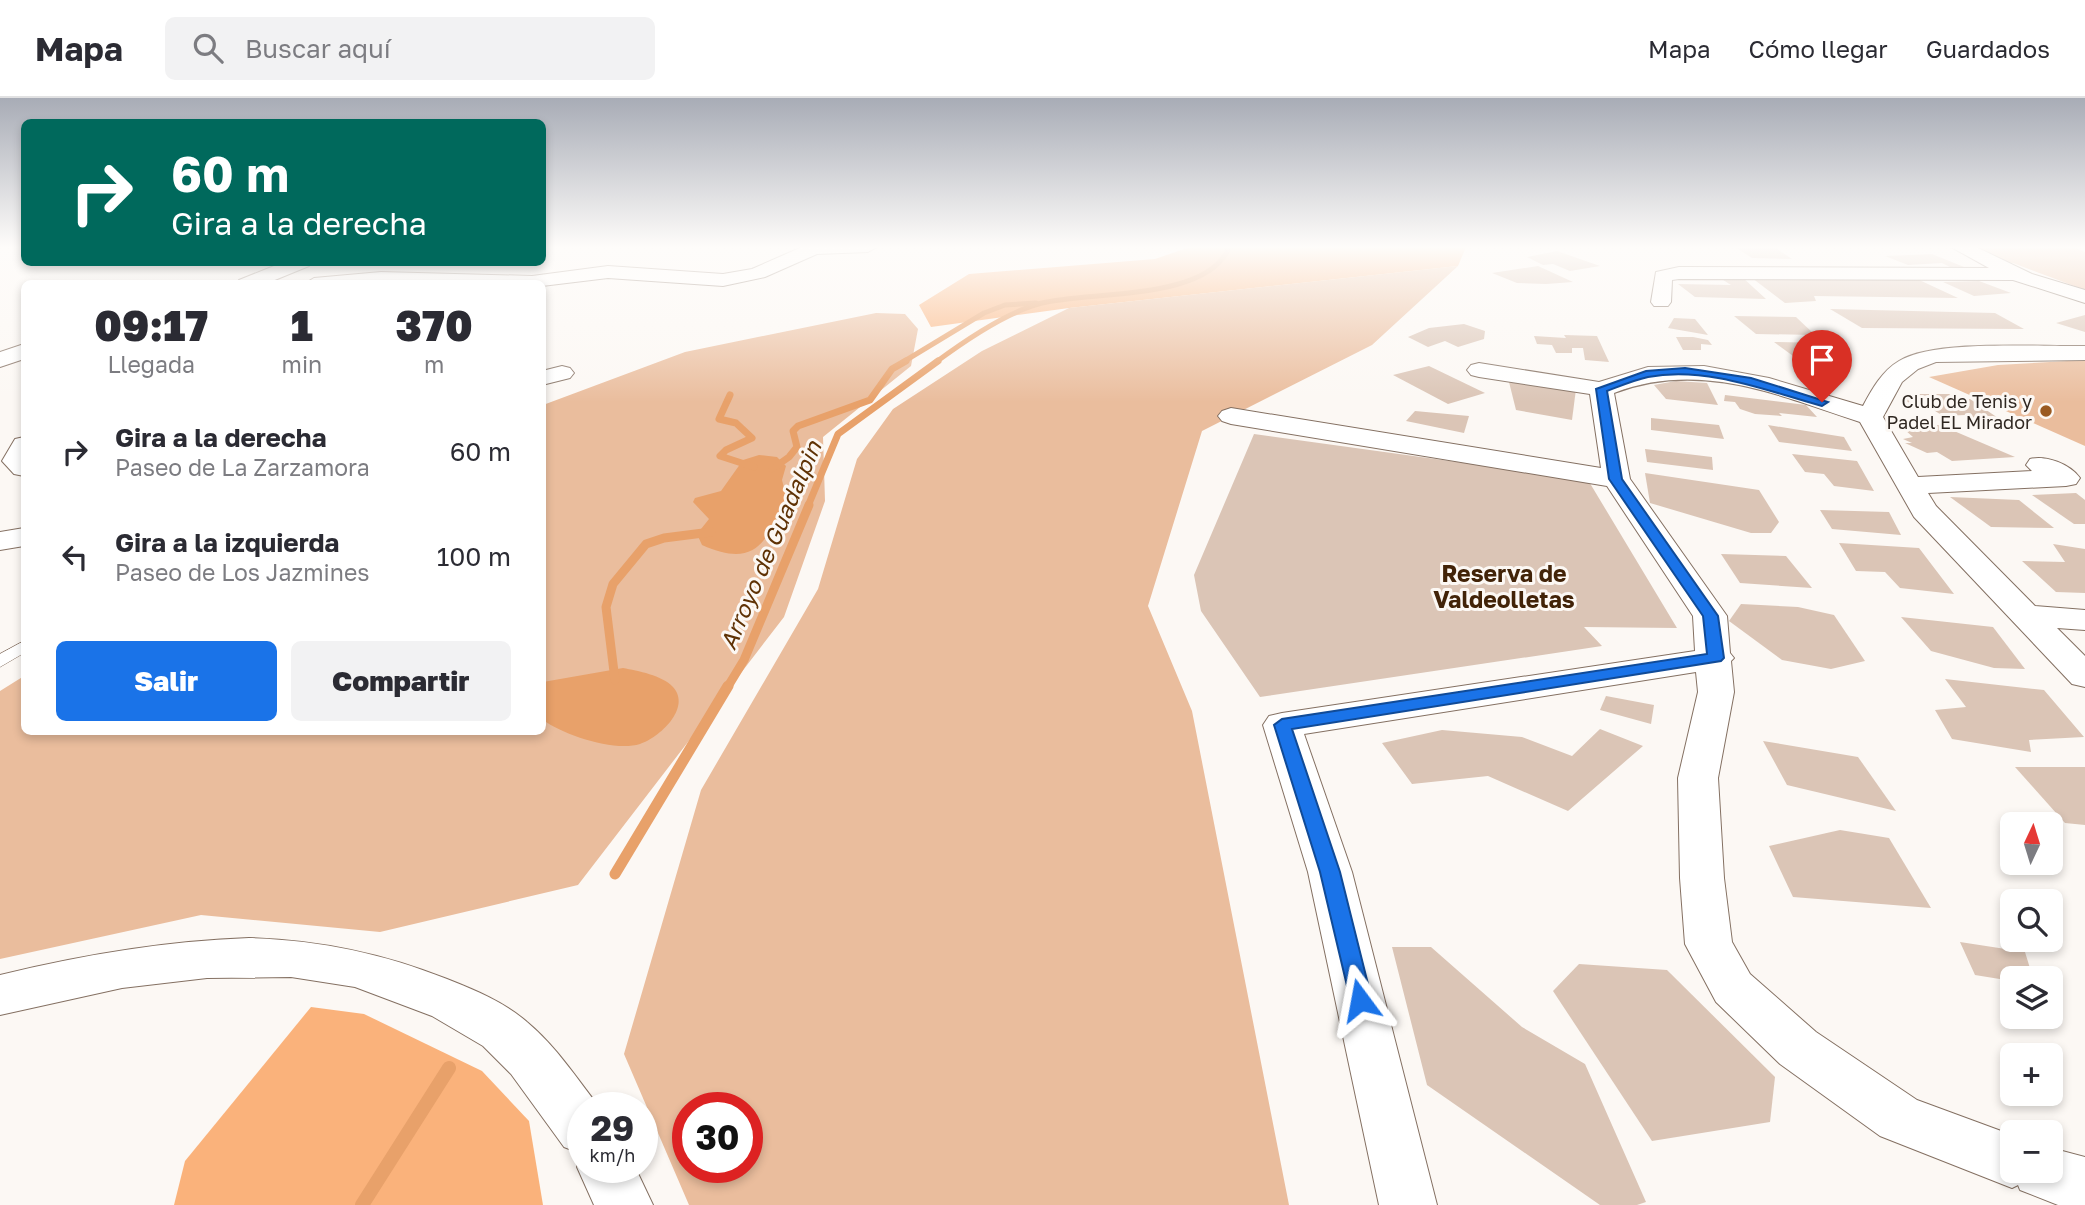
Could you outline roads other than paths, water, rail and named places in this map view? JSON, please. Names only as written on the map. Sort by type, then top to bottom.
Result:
[{"type":"street","points":[[0,360],[21,352]]},
{"type":"street","points":[[1870,417],[1888,381],[1913,360],[1934,355],[2085,353]]},
{"type":"street","points":[[1479,370],[1601,389],[1646,374],[1685,371],[1726,376],[1775,387],[1870,417],[1924,510],[2085,676]]},
{"type":"street","points":[[1601,389],[1616,479],[1710,616],[1716,658],[1716,692],[1698,778],[1702,878],[1709,944],[1733,988],[1798,1048],[1899,1118],[2000,1156]]},
{"type":"street","points":[[1231,416],[1616,479]]},
{"type":"street","points":[[21,451],[16,461],[21,465]]},
{"type":"street","points":[[1910,486],[2066,478],[2040,466]]},
{"type":"street","points":[[0,483],[21,476]]},
{"type":"street","points":[[0,541],[21,538]]},
{"type":"street","points":[[2025,615],[2085,620]]},
{"type":"street","points":[[1408,1205],[1330,872],[1282,725],[1716,658]]},
{"type":"street","points":[[0,995],[71,977],[171,962],[252,957],[330,963],[399,980],[464,1007],[511,1039],[567,1109]]},
{"type":"street","points":[[2063,1180],[2085,1184]]},
{"type":"street","points":[[613,1183],[624,1205]]},
{"type":"lane","points":[[0,662],[21,648]]},
{"type":"waterway","name":"Arroyo de Guadalpin","points":[[936,362],[959,345],[1015,313],[1042,303],[1067,299]]},
{"type":"waterway","points":[[903,362],[984,313],[1005,305],[1036,303]]},
{"type":"waterway","points":[[772,469],[789,457],[797,447],[793,431],[798,426],[870,400],[892,369],[906,361]]},
{"type":"waterway","name":"Arroyo de Guadalpin","points":[[808,506],[838,434],[938,361]]},
{"type":"waterway","points":[[730,395],[719,419],[736,423],[752,438],[726,450],[720,456],[754,467]]},
{"type":"waterway","name":"Arroyo de Guadalpin","points":[[727,688],[744,660],[809,505]]},
{"type":"waterway","points":[[615,680],[606,607],[613,584],[646,544],[664,538],[711,532]]},
{"type":"waterway","name":"Arroyo de Guadalpin","points":[[615,874],[728,686]]},
{"type":"waterway","name":"Arroyo de Guadalpin","points":[[362,1205],[449,1068]]},
{"type":"place","name":"Club de Tenis y Padel EL Mirador","points":[[2046,411]]},
{"type":"district","name":"Reserva de Valdeolletas","points":[[1504,586]]}]
